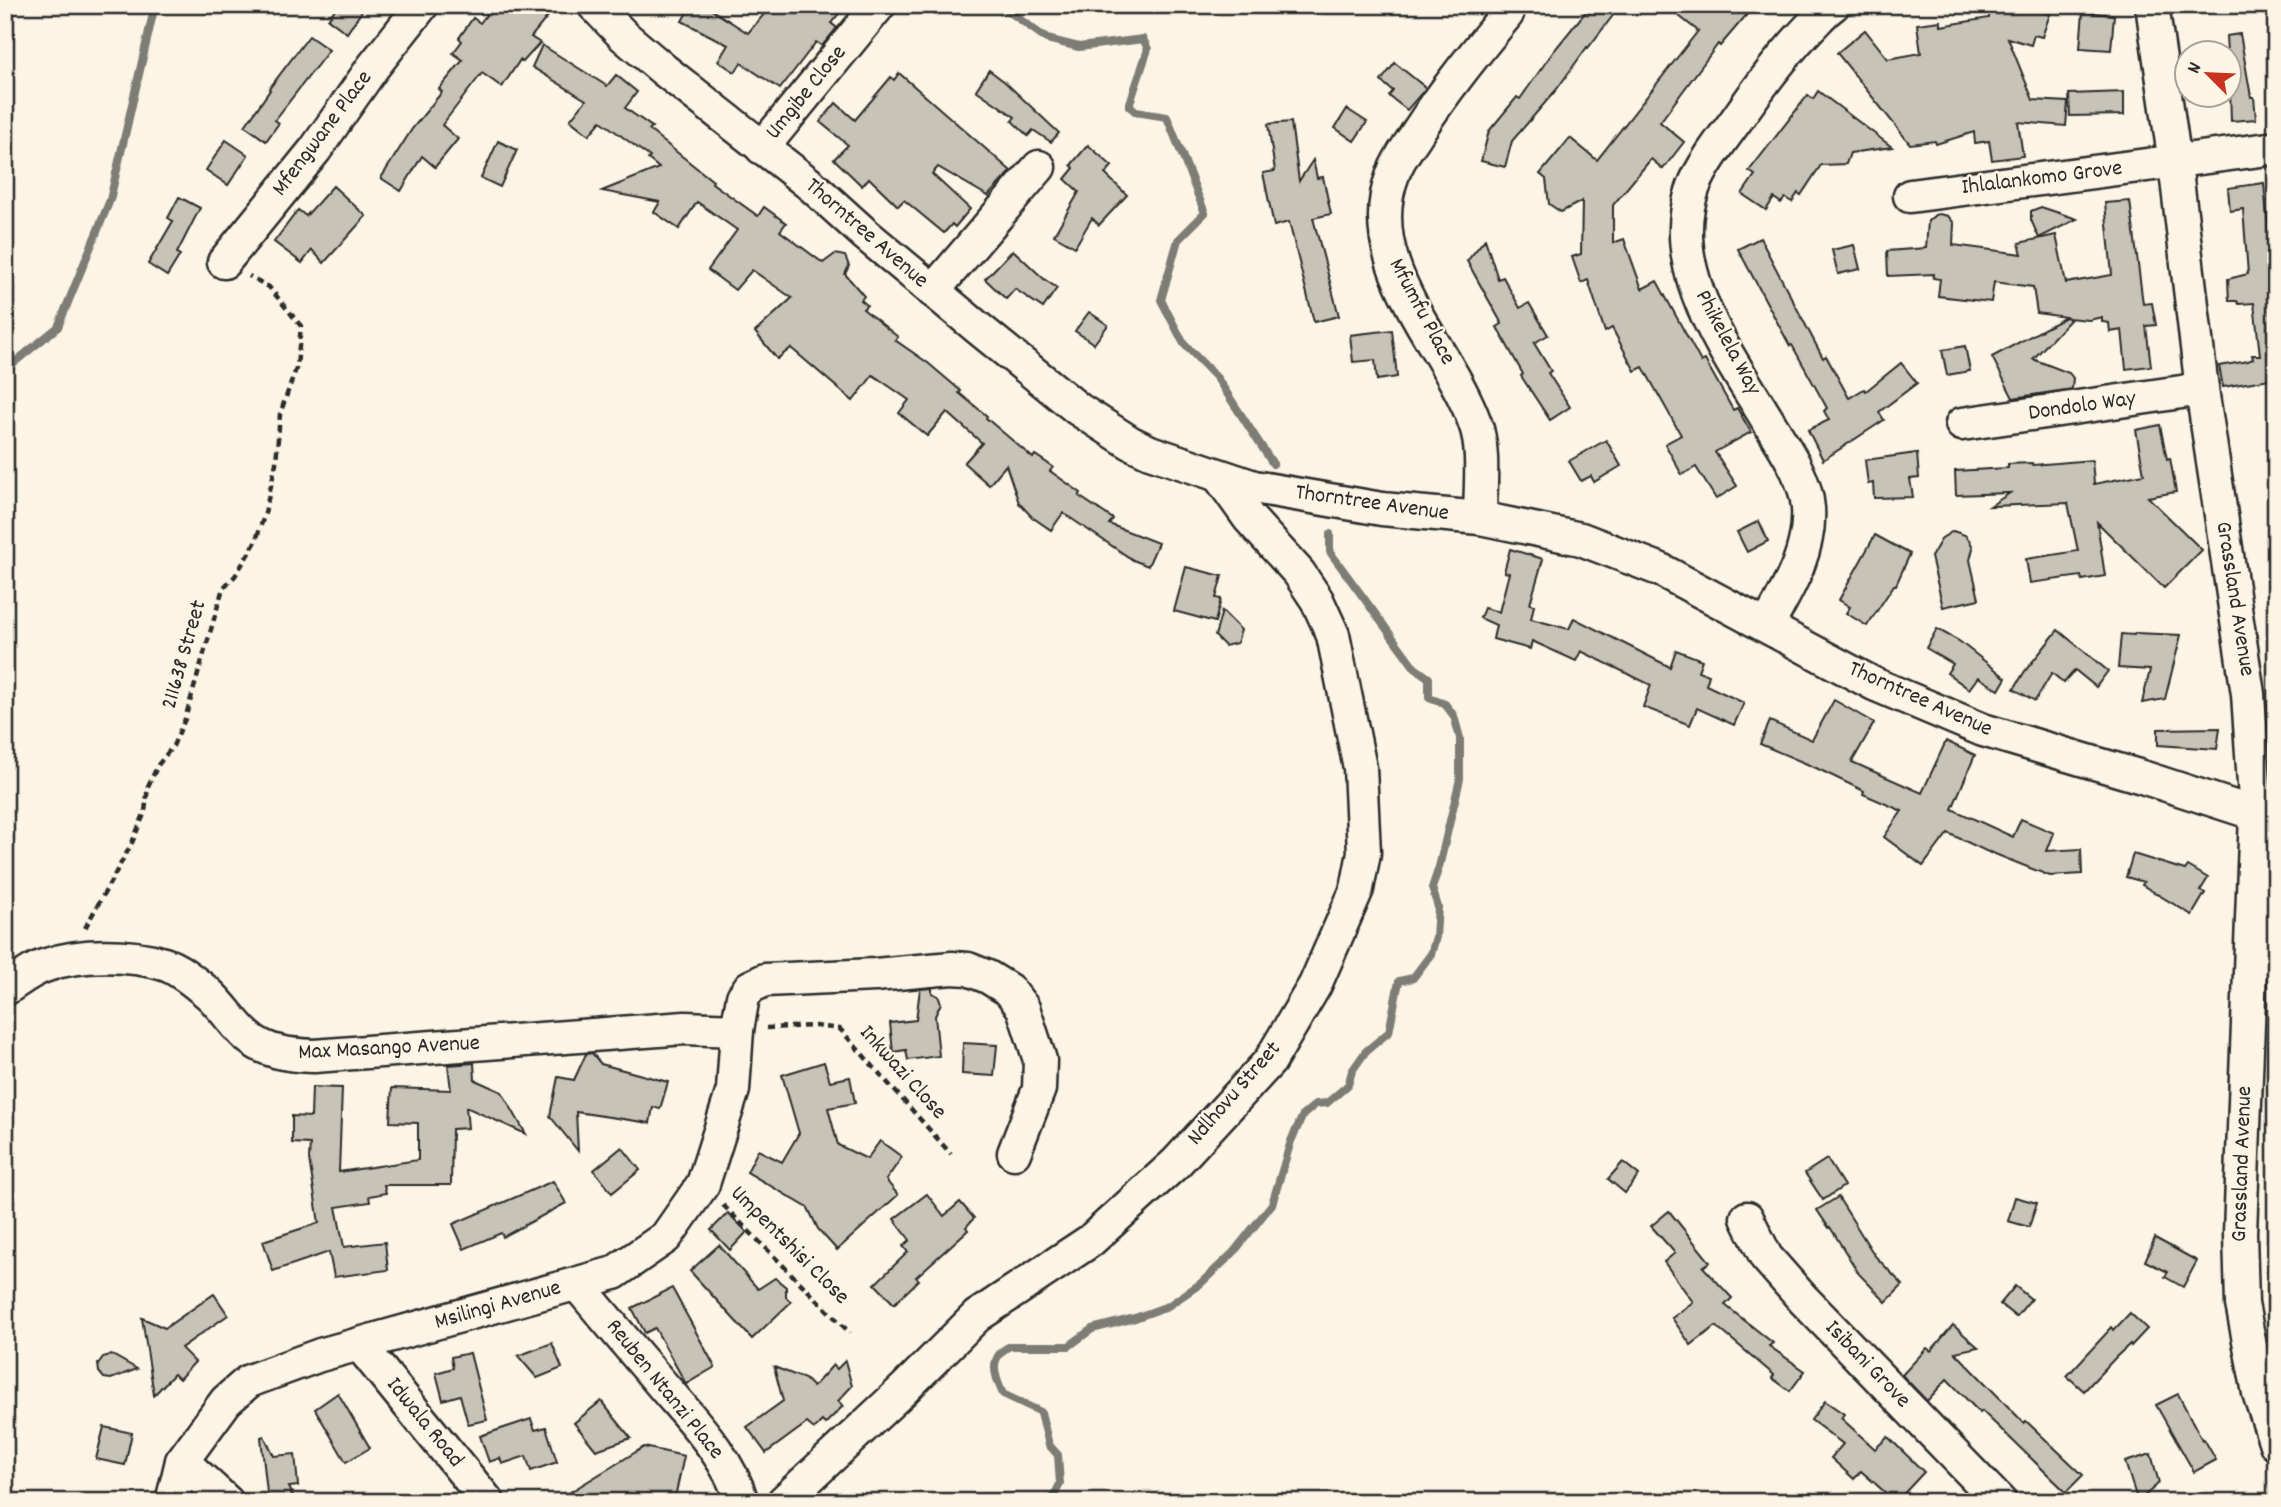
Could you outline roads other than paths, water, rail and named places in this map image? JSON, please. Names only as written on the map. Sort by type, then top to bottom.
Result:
[{"type":"street","name":"Mfengwane Place","points":[[223,262],[315,150],[373,67],[422,5]]},
{"type":"street","name":"Thorntree Avenue","points":[[594,5],[624,36],[812,186],[933,291],[1079,409],[1150,452],[1254,487],[1370,507],[1480,518],[1581,539],[1659,569],[1874,684],[1983,730],[2266,815]]},
{"type":"street","name":"Umgibe Close","points":[[762,148],[879,5]]},
{"type":"street","name":"Phikelela Way","points":[[1767,626],[1792,582],[1805,545],[1808,508],[1805,493],[1790,457],[1714,328],[1690,270],[1686,240],[1688,206],[1701,172],[1750,100],[1797,41],[1833,5]]},
{"type":"street","name":"Grassland Avenue","points":[[2152,5],[2175,163],[2202,389],[2266,815],[2240,1221],[2242,1304],[2259,1393],[2276,1444]]},
{"type":"street","name":"Mfumfu Place","points":[[1480,518],[1480,440],[1476,424],[1455,376],[1407,295],[1391,262],[1384,227],[1387,192],[1394,171],[1445,90],[1507,14]]},
{"type":"street","name":"Ihlalankomo Grove","points":[[1910,196],[2276,148]]},
{"type":"street","points":[[933,291],[1040,167]]},
{"type":"street","name":"Dondolo Way","points":[[1962,424],[2202,389]]},
{"type":"street","name":"Ndlhovu Street","points":[[783,1502],[903,1390],[977,1315],[1090,1241],[1176,1163],[1270,1061],[1315,985],[1357,889],[1364,853],[1360,768],[1334,635],[1317,600],[1299,573],[1249,518],[1219,476]]},
{"type":"street","name":"Max Masango Avenue","points":[[5,989],[46,965],[73,960],[134,957],[166,964],[212,996],[249,1038],[266,1048],[287,1055],[685,1028],[737,1030]]},
{"type":"street","name":"Msilingi Avenue","points":[[172,1502],[182,1461],[226,1401],[249,1381],[320,1355],[614,1273],[666,1237],[703,1184],[733,1090],[737,1030],[743,997],[750,987],[765,980],[952,968],[968,969],[1009,990],[1023,1008],[1040,1060],[1039,1089],[1014,1153]]},
{"type":"street","name":"Isibani Grove","points":[[1747,1218],[1766,1257],[2000,1502]]},
{"type":"street","name":"Reuben Ntanzi Place","points":[[577,1284],[696,1425],[724,1464],[737,1487],[741,1502]]},
{"type":"street","name":"Idwala Road","points":[[360,1345],[488,1502]]},
{"type":"street","points":[[182,1461],[227,1502]]},
{"type":"waterway","points":[[5,370],[58,327],[110,200],[155,5]]},
{"type":"waterway","points":[[1000,5],[1047,39],[1079,47],[1143,39],[1148,49],[1129,106],[1136,112],[1167,117],[1205,213],[1178,240],[1161,300],[1184,344],[1217,378],[1273,464]]},
{"type":"waterway","points":[[1046,1502],[1054,1496],[1060,1484],[1058,1455],[1049,1445],[1041,1412],[1003,1394],[995,1373],[998,1355],[1010,1346],[1069,1346],[1092,1329],[1168,1306],[1200,1284],[1233,1253],[1272,1204],[1291,1141],[1303,1115],[1316,1104],[1327,1103],[1348,1085],[1352,1071],[1366,1051],[1389,1032],[1399,981],[1413,978],[1431,954],[1436,937],[1438,907],[1432,888],[1460,779],[1460,738],[1454,716],[1445,704],[1429,698],[1429,678],[1415,668],[1330,552],[1330,534]]}]
